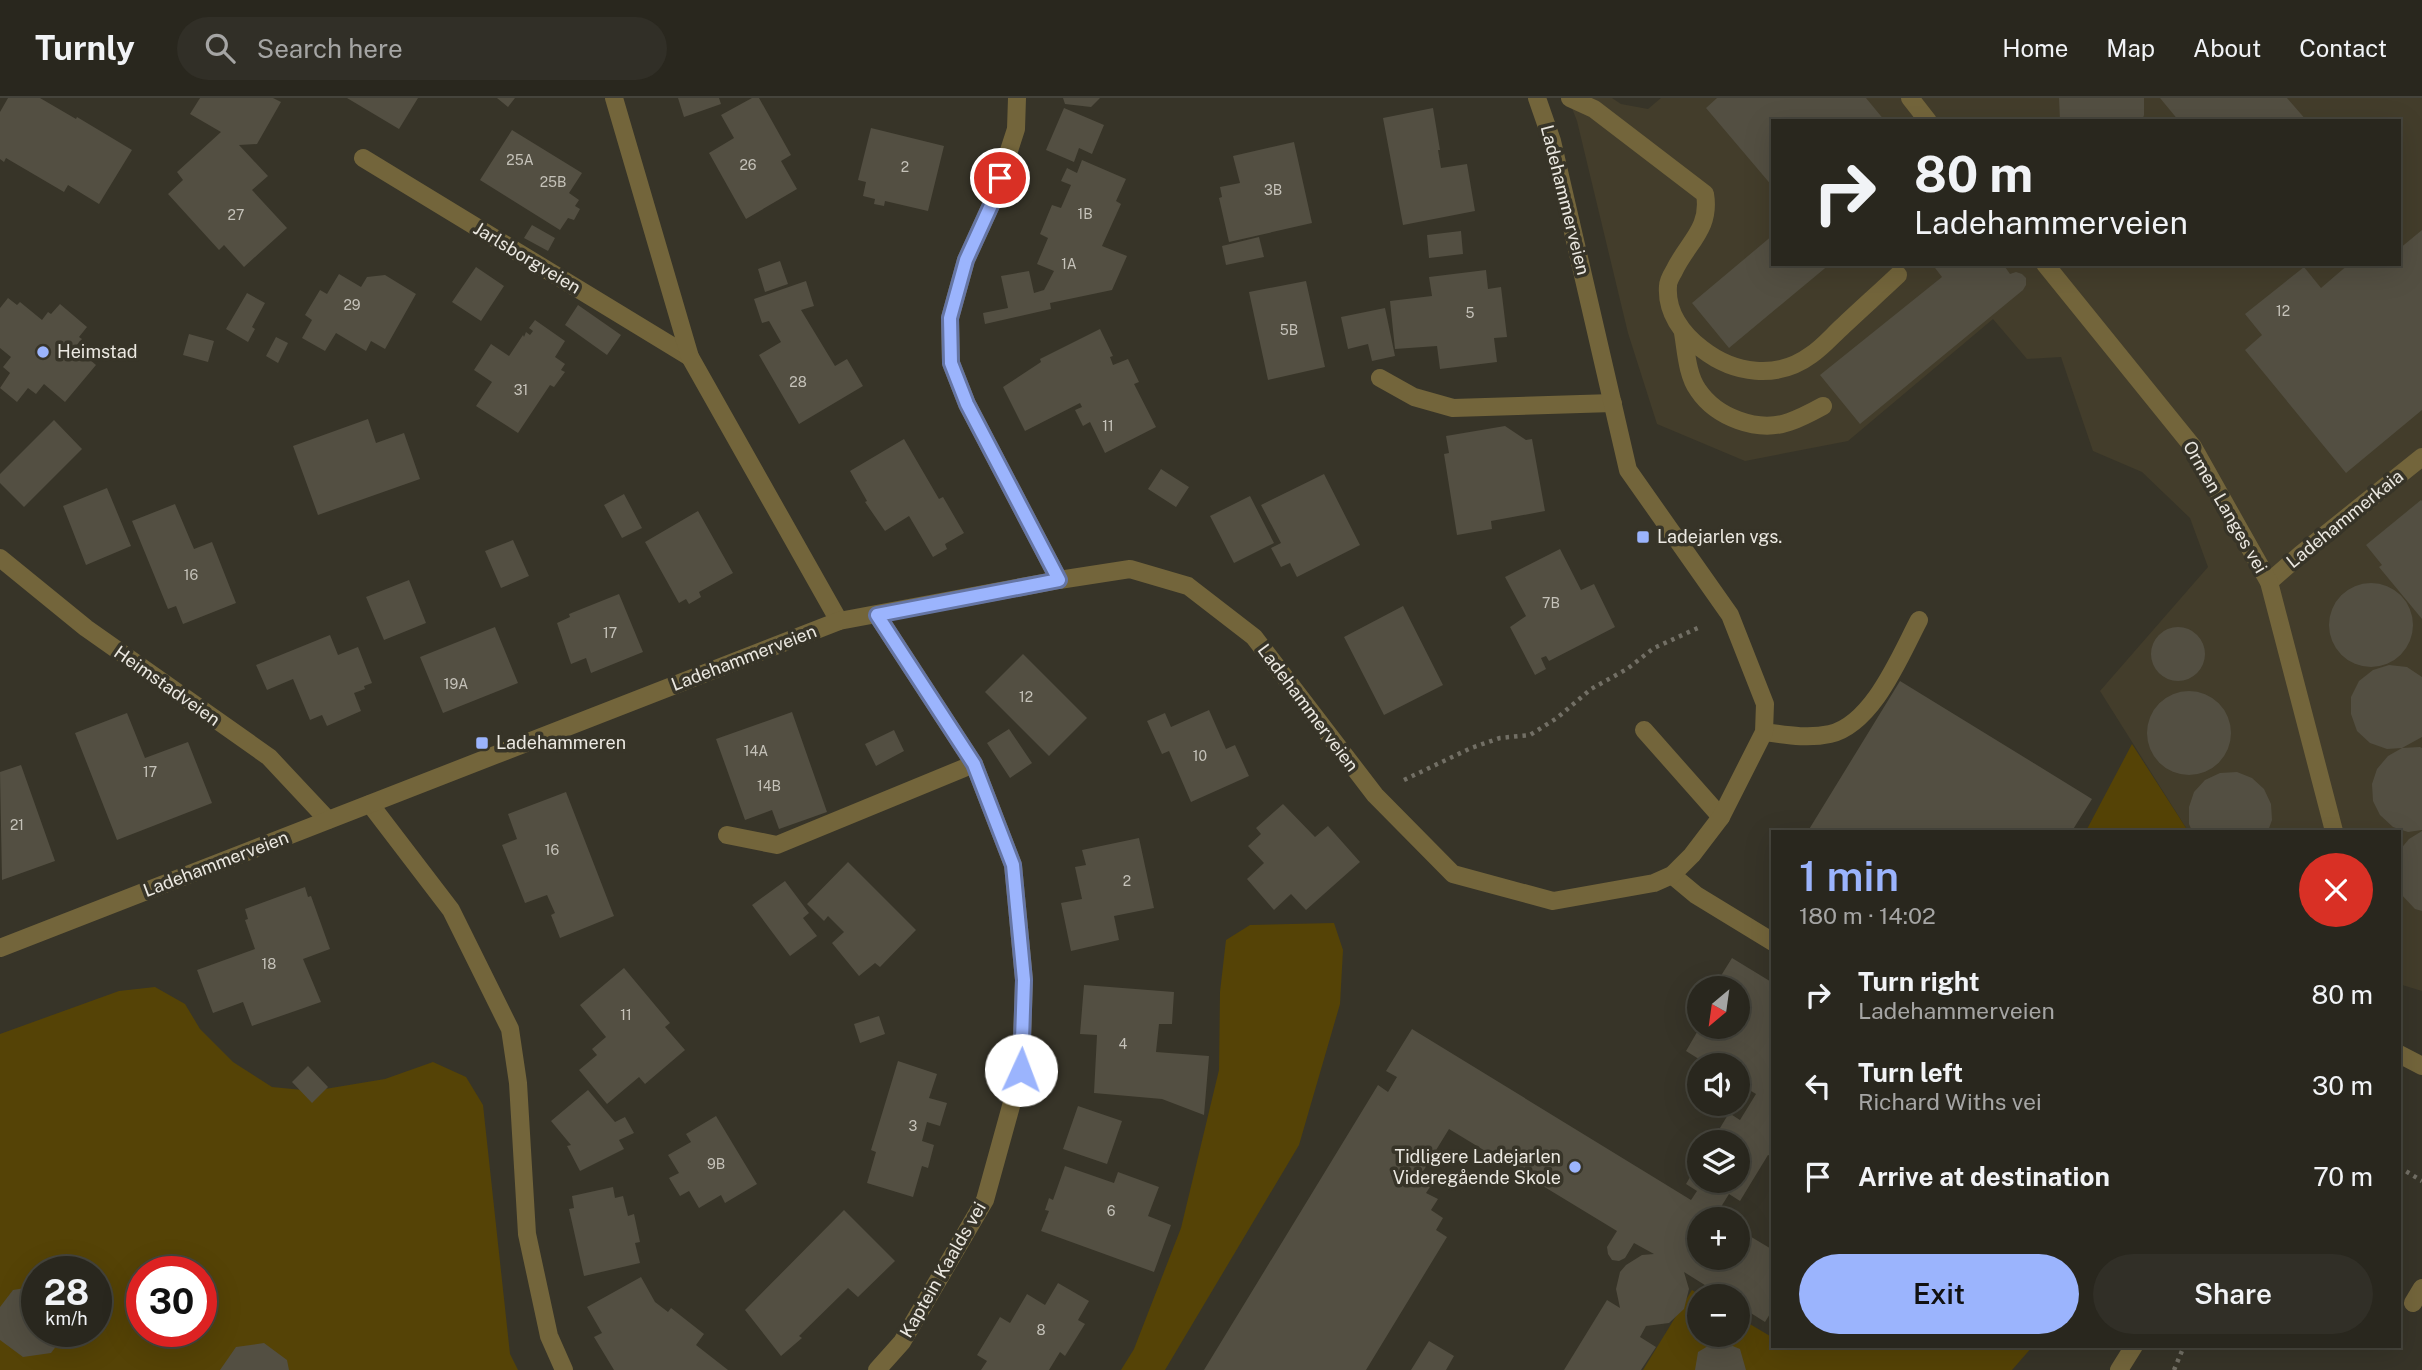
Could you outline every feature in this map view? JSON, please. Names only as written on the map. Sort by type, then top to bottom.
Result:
[{"type":"street","name":"Jarlsborgveien","points":[[614,98],[690,357],[839,621]]},
{"type":"street","points":[[1017,98],[1016,129],[992,203],[966,260],[950,318],[951,363],[967,404],[1059,580]]},
{"type":"street","name":"Ladehammerveien","points":[[0,948],[839,621],[1130,569],[1188,586],[1254,637],[1375,795],[1452,874],[1553,901],[1654,883],[1672,875],[1692,855],[1721,817],[1764,732],[1765,704],[1730,615],[1628,470],[1552,141],[1537,98]]},
{"type":"street","points":[[1570,98],[1594,108],[1705,194],[1707,208],[1700,232],[1679,258],[1668,283],[1673,316],[1683,332],[1711,356],[1732,368],[1759,371],[1784,369],[1811,356],[1898,275]]},
{"type":"street","points":[[1910,98],[1926,119]]},
{"type":"street","name":"Jarlsborgveien","points":[[363,158],[690,357]]},
{"type":"street","name":"Ormen Langes vei","points":[[2047,266],[2193,447],[2269,582],[2334,830]]},
{"type":"street","points":[[1683,332],[1697,389],[1712,405],[1733,419],[1762,425],[1787,423],[1823,406]]},
{"type":"street","points":[[1380,378],[1414,397],[1453,408],[1613,403]]},
{"type":"street","name":"Ladehammerkaia","points":[[2269,582],[2422,457]]},
{"type":"street","name":"Heimstadveien","points":[[0,558],[86,628],[269,757],[328,820]]},
{"type":"street","name":"Kaptein Kaalds vei","points":[[877,615],[974,764],[1013,865],[1024,980],[1021,1070],[985,1200],[902,1342],[877,1370]]},
{"type":"street","points":[[1764,732],[1800,737],[1832,733],[1858,720],[1888,678],[1919,620]]},
{"type":"street","points":[[1644,730],[1721,817]]},
{"type":"street","points":[[727,835],[777,845],[974,764]]},
{"type":"street","points":[[370,804],[451,910],[510,1029],[518,1083],[527,1234],[549,1336],[564,1370]]},
{"type":"street","points":[[1672,875],[1696,895],[1771,941]]},
{"type":"street","points":[[2401,1055],[2422,1066]]},
{"type":"street","points":[[2119,1370],[2133,1348]]},
{"type":"path","points":[[1375,795],[1471,748],[1500,738],[1530,735],[1557,718],[1591,689],[1627,669],[1654,648],[1730,615]]},
{"type":"path","points":[[2401,1168],[2422,1181]]},
{"type":"path","points":[[2174,1370],[2183,1348]]},
{"type":"shaded area","points":[[1568,98],[1612,98],[1621,104],[1648,109],[1661,98],[2422,98],[2422,991],[2401,985],[2401,830],[2187,830],[2100,691],[2208,567],[2190,518],[2142,472],[2093,451],[2061,357],[2027,359],[1993,319],[1848,441],[1745,461],[1657,424],[1628,333],[1577,121]]},
{"type":"shaded area","points":[[2132,744],[2187,830],[2087,830]]},
{"type":"shaded area","points":[[1334,923],[1343,950],[1340,1004],[1299,1145],[1165,1370],[1121,1370],[1134,1349],[1181,1228],[1219,1070],[1220,992],[1226,940],[1250,925]]},
{"type":"shaded area","points":[[155,987],[185,1004],[200,1029],[233,1062],[272,1087],[313,1091],[385,1079],[433,1062],[466,1077],[483,1105],[510,1354],[518,1370],[0,1370],[0,1034],[119,991]]},
{"type":"shaded area","points":[[1687,1298],[1687,1347],[1750,1347],[1750,1324],[1771,1336],[1771,1348],[2031,1348],[2012,1370],[1643,1370]]},
{"type":"building","points":[[8,98],[40,98],[132,150],[99,204],[68,185],[64,192],[6,158],[4,162],[0,159],[0,112]]},
{"type":"building","points":[[200,98],[273,98],[281,102],[257,144],[239,145],[268,176],[252,190],[287,228],[244,267],[224,245],[219,250],[168,194],[183,180],[177,172],[221,132],[190,114]]},
{"type":"building","points":[[347,98],[418,98],[399,129]]},
{"type":"building","points":[[497,98],[515,98],[508,107]]},
{"type":"building","points":[[678,98],[719,98],[721,104],[684,117]]},
{"type":"building","points":[[752,98],[759,98],[791,155],[781,161],[797,189],[746,219],[709,153],[734,138],[721,115]]},
{"type":"building","points":[[1063,98],[1100,98],[1091,107],[1065,104]]},
{"type":"building","points":[[1717,98],[1866,98],[1883,119],[1771,119],[1771,185],[1706,108]]},
{"type":"building","points":[[2059,98],[2144,98],[2143,119],[2060,119]]},
{"type":"building","points":[[2160,98],[2287,98],[2305,119],[2177,119]]},
{"type":"building","points":[[1064,108],[1104,125],[1092,154],[1079,148],[1074,162],[1046,150]]},
{"type":"building","points":[[1433,108],[1441,168],[1467,164],[1475,211],[1403,225],[1383,118]]},
{"type":"building","points":[[871,128],[944,146],[928,211],[885,201],[884,206],[874,204],[875,199],[863,196],[866,182],[858,180]]},
{"type":"building","points":[[512,130],[582,173],[569,193],[579,200],[575,206],[580,209],[574,220],[568,218],[560,230],[480,180]]},
{"type":"building","points":[[1294,142],[1312,223],[1229,242],[1219,198],[1222,197],[1220,187],[1240,183],[1233,156]]},
{"type":"building","points":[[1082,160],[1126,179],[1116,201],[1121,204],[1102,246],[1127,256],[1112,290],[1050,303],[1051,309],[985,324],[983,313],[1008,308],[1001,276],[1029,271],[1034,293],[1044,290],[1054,271],[1037,264],[1048,238],[1040,234],[1052,205],[1061,208],[1071,185],[1061,181],[1067,168],[1077,173]]},
{"type":"building","points":[[532,225],[555,238],[548,251],[524,238]]},
{"type":"building","points":[[2422,230],[2422,410],[2346,473],[2245,350],[2262,335],[2245,314],[2304,267],[2321,288],[2347,266],[2401,266],[2401,247]]},
{"type":"building","points":[[1461,231],[1463,254],[1429,258],[1427,235]]},
{"type":"building","points":[[1259,237],[1264,257],[1226,265],[1222,246]]},
{"type":"building","points":[[1771,237],[1771,266],[1828,266],[1729,348],[1692,303]]},
{"type":"building","points":[[780,261],[788,284],[765,292],[758,269]]},
{"type":"building","points":[[1934,266],[2004,266],[2010,274],[2022,274],[2026,278],[2026,285],[1860,424],[1820,375],[1942,277]]},
{"type":"building","points":[[476,267],[504,286],[481,321],[452,302]]},
{"type":"building","points":[[1486,270],[1488,289],[1501,287],[1507,337],[1494,338],[1497,362],[1440,369],[1437,346],[1395,349],[1390,301],[1432,296],[1429,277]]},
{"type":"building","points":[[339,274],[361,287],[367,277],[385,275],[416,294],[385,349],[371,341],[366,351],[336,333],[325,351],[302,338],[312,320],[305,315],[320,290],[327,294]]},
{"type":"building","points":[[806,281],[814,306],[801,310],[835,366],[847,359],[863,386],[799,424],[759,355],[781,342],[769,321],[762,323],[754,299]]},
{"type":"building","points":[[1306,281],[1325,367],[1268,380],[1249,292]]},
{"type":"building","points":[[247,293],[265,303],[252,327],[255,329],[248,342],[226,329]]},
{"type":"building","name":"Heimstad","points":[[8,298],[17,305],[20,302],[42,320],[60,304],[87,327],[75,347],[96,365],[65,402],[44,384],[36,394],[28,388],[17,402],[0,388],[10,373],[3,367],[11,357],[0,348],[0,308]]},
{"type":"building","points":[[578,305],[621,335],[607,355],[565,325]]},
{"type":"building","points":[[1385,308],[1395,356],[1372,361],[1368,344],[1348,349],[1341,317]]},
{"type":"building","points":[[535,320],[565,341],[555,357],[565,364],[561,370],[565,372],[554,387],[550,385],[518,433],[476,406],[492,382],[474,370],[491,344],[509,356],[523,335],[524,337],[526,332],[530,335],[533,331],[529,328]]},
{"type":"building","points":[[1100,329],[1113,356],[1110,357],[1113,365],[1128,359],[1139,382],[1134,384],[1156,427],[1105,453],[1090,422],[1083,426],[1075,410],[1082,407],[1080,403],[1025,431],[1003,387],[1041,362],[1040,359]]},
{"type":"building","points":[[189,334],[214,341],[208,362],[183,355]]},
{"type":"building","points":[[276,337],[288,343],[278,363],[266,356]]},
{"type":"building","points":[[368,419],[376,443],[404,433],[420,479],[318,515],[293,446]]},
{"type":"building","points":[[54,420],[82,449],[24,507],[0,483],[0,474]]},
{"type":"building","points":[[1505,426],[1526,440],[1532,439],[1545,511],[1491,521],[1492,529],[1457,535],[1444,454],[1449,453],[1446,436]]},
{"type":"building","points":[[904,439],[939,499],[943,497],[964,533],[945,544],[947,549],[933,557],[909,516],[885,531],[865,502],[867,501],[850,471]]},
{"type":"building","points":[[1161,469],[1189,487],[1176,507],[1148,489]]},
{"type":"building","points":[[1324,474],[1360,545],[1297,577],[1290,563],[1281,567],[1271,548],[1281,543],[1261,505]]},
{"type":"building","points":[[107,488],[131,546],[86,565],[63,506]]},
{"type":"building","points":[[624,494],[642,528],[622,538],[604,505]]},
{"type":"building","points":[[1250,496],[1274,543],[1234,563],[1210,516]]},
{"type":"building","points":[[2421,500],[2422,619],[2379,567],[2382,565],[2366,545]]},
{"type":"building","points":[[175,504],[194,549],[212,542],[236,603],[183,624],[176,606],[168,609],[132,521]]},
{"type":"building","points":[[698,511],[733,573],[699,592],[701,597],[689,604],[686,599],[679,603],[645,542]]},
{"type":"building","points":[[513,540],[529,576],[501,588],[485,551]]},
{"type":"building","points":[[1560,549],[1581,590],[1594,584],[1615,627],[1549,661],[1546,656],[1541,658],[1546,669],[1535,675],[1510,627],[1526,616],[1505,577]]},
{"type":"building","points":[[409,580],[426,623],[384,640],[366,597]]},
{"type":"building","points":[[2371,583],[2387,586],[2406,602],[2413,625],[2410,641],[2394,660],[2371,667],[2355,664],[2336,648],[2329,625],[2332,609],[2348,590]]},
{"type":"building","points":[[619,594],[643,652],[591,673],[586,658],[571,664],[557,623],[570,617],[569,614]]},
{"type":"building","points":[[1403,606],[1443,685],[1384,715],[1344,637]]},
{"type":"building","points":[[495,627],[518,683],[443,713],[420,657]]},
{"type":"building","points":[[2178,627],[2197,635],[2205,654],[2197,673],[2178,681],[2159,673],[2151,654],[2159,635]]},
{"type":"building","points":[[330,635],[338,655],[358,647],[372,683],[354,693],[361,711],[327,726],[322,715],[310,720],[293,679],[267,690],[256,665]]},
{"type":"building","points":[[1023,654],[1087,718],[1049,756],[985,692]]},
{"type":"building","points":[[2389,665],[2407,667],[2422,677],[2422,737],[2402,748],[2387,749],[2370,743],[2357,731],[2351,714],[2351,697],[2359,681],[2373,670]]},
{"type":"building","points":[[1900,681],[2092,799],[2073,830],[1809,830]]},
{"type":"building","points":[[2189,691],[2212,698],[2224,710],[2231,733],[2224,756],[2212,768],[2189,775],[2166,768],[2154,756],[2147,733],[2154,710],[2166,698]]},
{"type":"building","points":[[1209,710],[1226,749],[1235,745],[1249,776],[1191,802],[1169,751],[1162,754],[1147,721],[1165,713],[1171,727]]},
{"type":"building","points":[[792,712],[827,812],[779,829],[772,810],[745,820],[716,739]]},
{"type":"building","points":[[127,713],[145,758],[188,742],[212,803],[117,840],[75,733]]},
{"type":"building","points":[[1009,729],[1032,763],[1010,778],[987,743]]},
{"type":"building","points":[[894,730],[904,751],[876,766],[865,744]]},
{"type":"building","points":[[2420,747],[2422,830],[2408,832],[2393,827],[2380,815],[2373,801],[2372,784],[2377,769],[2388,756],[2402,748]]},
{"type":"building","points":[[21,765],[55,861],[2,880],[0,772]]},
{"type":"building","points":[[2237,772],[2252,778],[2264,789],[2271,804],[2272,820],[2268,830],[2192,830],[2189,807],[2194,792],[2205,780],[2220,773]]},
{"type":"building","points":[[566,792],[614,916],[560,938],[551,915],[555,913],[547,895],[525,903],[502,845],[517,839],[508,814]]},
{"type":"building","points":[[1283,804],[1315,837],[1328,826],[1360,862],[1306,910],[1291,894],[1274,910],[1247,879],[1264,863],[1248,846],[1261,834],[1256,828]]},
{"type":"building","points":[[2422,831],[2422,911],[2415,909],[2401,894],[2401,849],[2409,839]]},
{"type":"building","points":[[1139,838],[1154,908],[1114,916],[1119,940],[1071,951],[1061,903],[1082,899],[1075,867],[1086,865],[1082,850]]},
{"type":"building","points":[[848,862],[916,930],[880,967],[875,963],[859,976],[832,943],[844,932],[828,916],[824,921],[807,904]]},
{"type":"building","points":[[785,881],[809,913],[803,918],[817,936],[790,956],[752,905]]},
{"type":"building","points":[[305,887],[308,897],[311,896],[330,949],[303,959],[321,1002],[252,1026],[243,1002],[213,1013],[197,970],[255,949],[245,920],[248,919],[245,909]]},
{"type":"building","name":"Tidligere Ladejarlen Videregående Skole","points":[[1732,958],[1771,982],[1771,1156],[1768,1155],[1750,1185],[1750,1130],[1719,1130],[1727,1116],[1740,1120],[1742,1116],[1750,1116],[1750,1104],[1756,1094],[1750,1090],[1750,1053],[1686,1051],[1692,1040],[1750,1040],[1750,976],[1721,976]]},
{"type":"building","points":[[624,968],[670,1023],[665,1027],[685,1050],[645,1084],[639,1077],[607,1104],[579,1070],[597,1055],[592,1049],[606,1037],[580,1005]]},
{"type":"building","points":[[1084,985],[1174,992],[1172,1024],[1159,1024],[1156,1052],[1209,1056],[1204,1115],[1162,1099],[1094,1093],[1097,1035],[1080,1034]]},
{"type":"building","points":[[879,1016],[885,1034],[860,1043],[854,1024]]},
{"type":"building","name":"Tidligere Ladejarlen Videregående Skole","points":[[1412,1029],[1691,1200],[1696,1193],[1745,1193],[1740,1201],[1729,1194],[1721,1207],[1687,1207],[1687,1270],[1750,1270],[1750,1236],[1771,1249],[1771,1312],[1765,1322],[1750,1313],[1750,1284],[1703,1284],[1684,1272],[1688,1284],[1684,1309],[1669,1323],[1646,1326],[1640,1337],[1656,1347],[1641,1370],[1564,1370],[1607,1300],[1620,1308],[1616,1289],[1620,1272],[1642,1255],[1654,1254],[1634,1243],[1625,1258],[1612,1260],[1607,1247],[1617,1231],[1449,1129],[1422,1173],[1434,1181],[1426,1193],[1438,1199],[1431,1210],[1443,1218],[1436,1230],[1447,1237],[1366,1370],[1204,1370],[1378,1085],[1388,1092],[1397,1077],[1386,1071]]},
{"type":"building","points":[[898,1061],[937,1074],[929,1098],[947,1103],[940,1126],[927,1122],[922,1141],[934,1145],[928,1168],[922,1166],[913,1197],[867,1183],[876,1152],[871,1150]]},
{"type":"building","points":[[308,1066],[328,1087],[312,1103],[292,1082]]},
{"type":"building","points":[[588,1090],[615,1122],[625,1117],[634,1133],[619,1140],[624,1149],[580,1171],[567,1146],[571,1145],[551,1121]]},
{"type":"building","points":[[1078,1106],[1122,1121],[1107,1164],[1063,1149]]},
{"type":"building","points":[[716,1116],[757,1184],[725,1203],[721,1195],[699,1208],[689,1191],[680,1196],[669,1178],[679,1173],[668,1155],[691,1142],[686,1134]]},
{"type":"building","points":[[1065,1166],[1114,1183],[1118,1172],[1159,1187],[1148,1216],[1171,1225],[1154,1272],[1041,1231],[1049,1211],[1045,1210],[1049,1198],[1053,1200]]},
{"type":"building","points":[[613,1187],[615,1198],[623,1196],[628,1216],[634,1214],[640,1242],[635,1243],[640,1263],[584,1276],[569,1209],[574,1208],[572,1196]]},
{"type":"building","points":[[844,1210],[895,1261],[858,1297],[848,1288],[799,1336],[802,1338],[781,1356],[745,1310]]},
{"type":"building","points":[[641,1277],[655,1302],[668,1312],[671,1308],[704,1334],[696,1345],[728,1370],[614,1370],[594,1337],[602,1333],[587,1307]]},
{"type":"building","points":[[1058,1283],[1089,1301],[1078,1320],[1085,1324],[1065,1356],[1060,1352],[1049,1370],[981,1370],[987,1361],[977,1355],[1000,1317],[1010,1323],[1027,1294],[1045,1305]]},
{"type":"building","points":[[21,1289],[21,1347],[56,1347],[51,1353],[23,1357],[0,1340],[0,1307],[13,1290]]},
{"type":"building","points":[[1429,1341],[1454,1356],[1446,1370],[1411,1370]]},
{"type":"building","points":[[264,1343],[287,1360],[289,1370],[220,1370],[236,1347]]},
{"type":"building","points":[[1706,1347],[1735,1347],[1740,1349],[1746,1370],[1695,1370],[1698,1352]]},
{"type":"place","name":"Heimstad","points":[[43,352]]},
{"type":"place","name":"Ladejarlen vgs.","points":[[1643,537]]},
{"type":"place","name":"Ladehammeren","points":[[482,743]]},
{"type":"place","name":"Tidligere Ladejarlen Videregående Skole","points":[[1575,1167]]},
{"type":"route","points":[[1000,178],[992,203],[966,260],[950,318],[951,363],[967,404],[1059,580],[877,615],[974,764],[1013,865],[1024,980],[1021,1070]]}]
